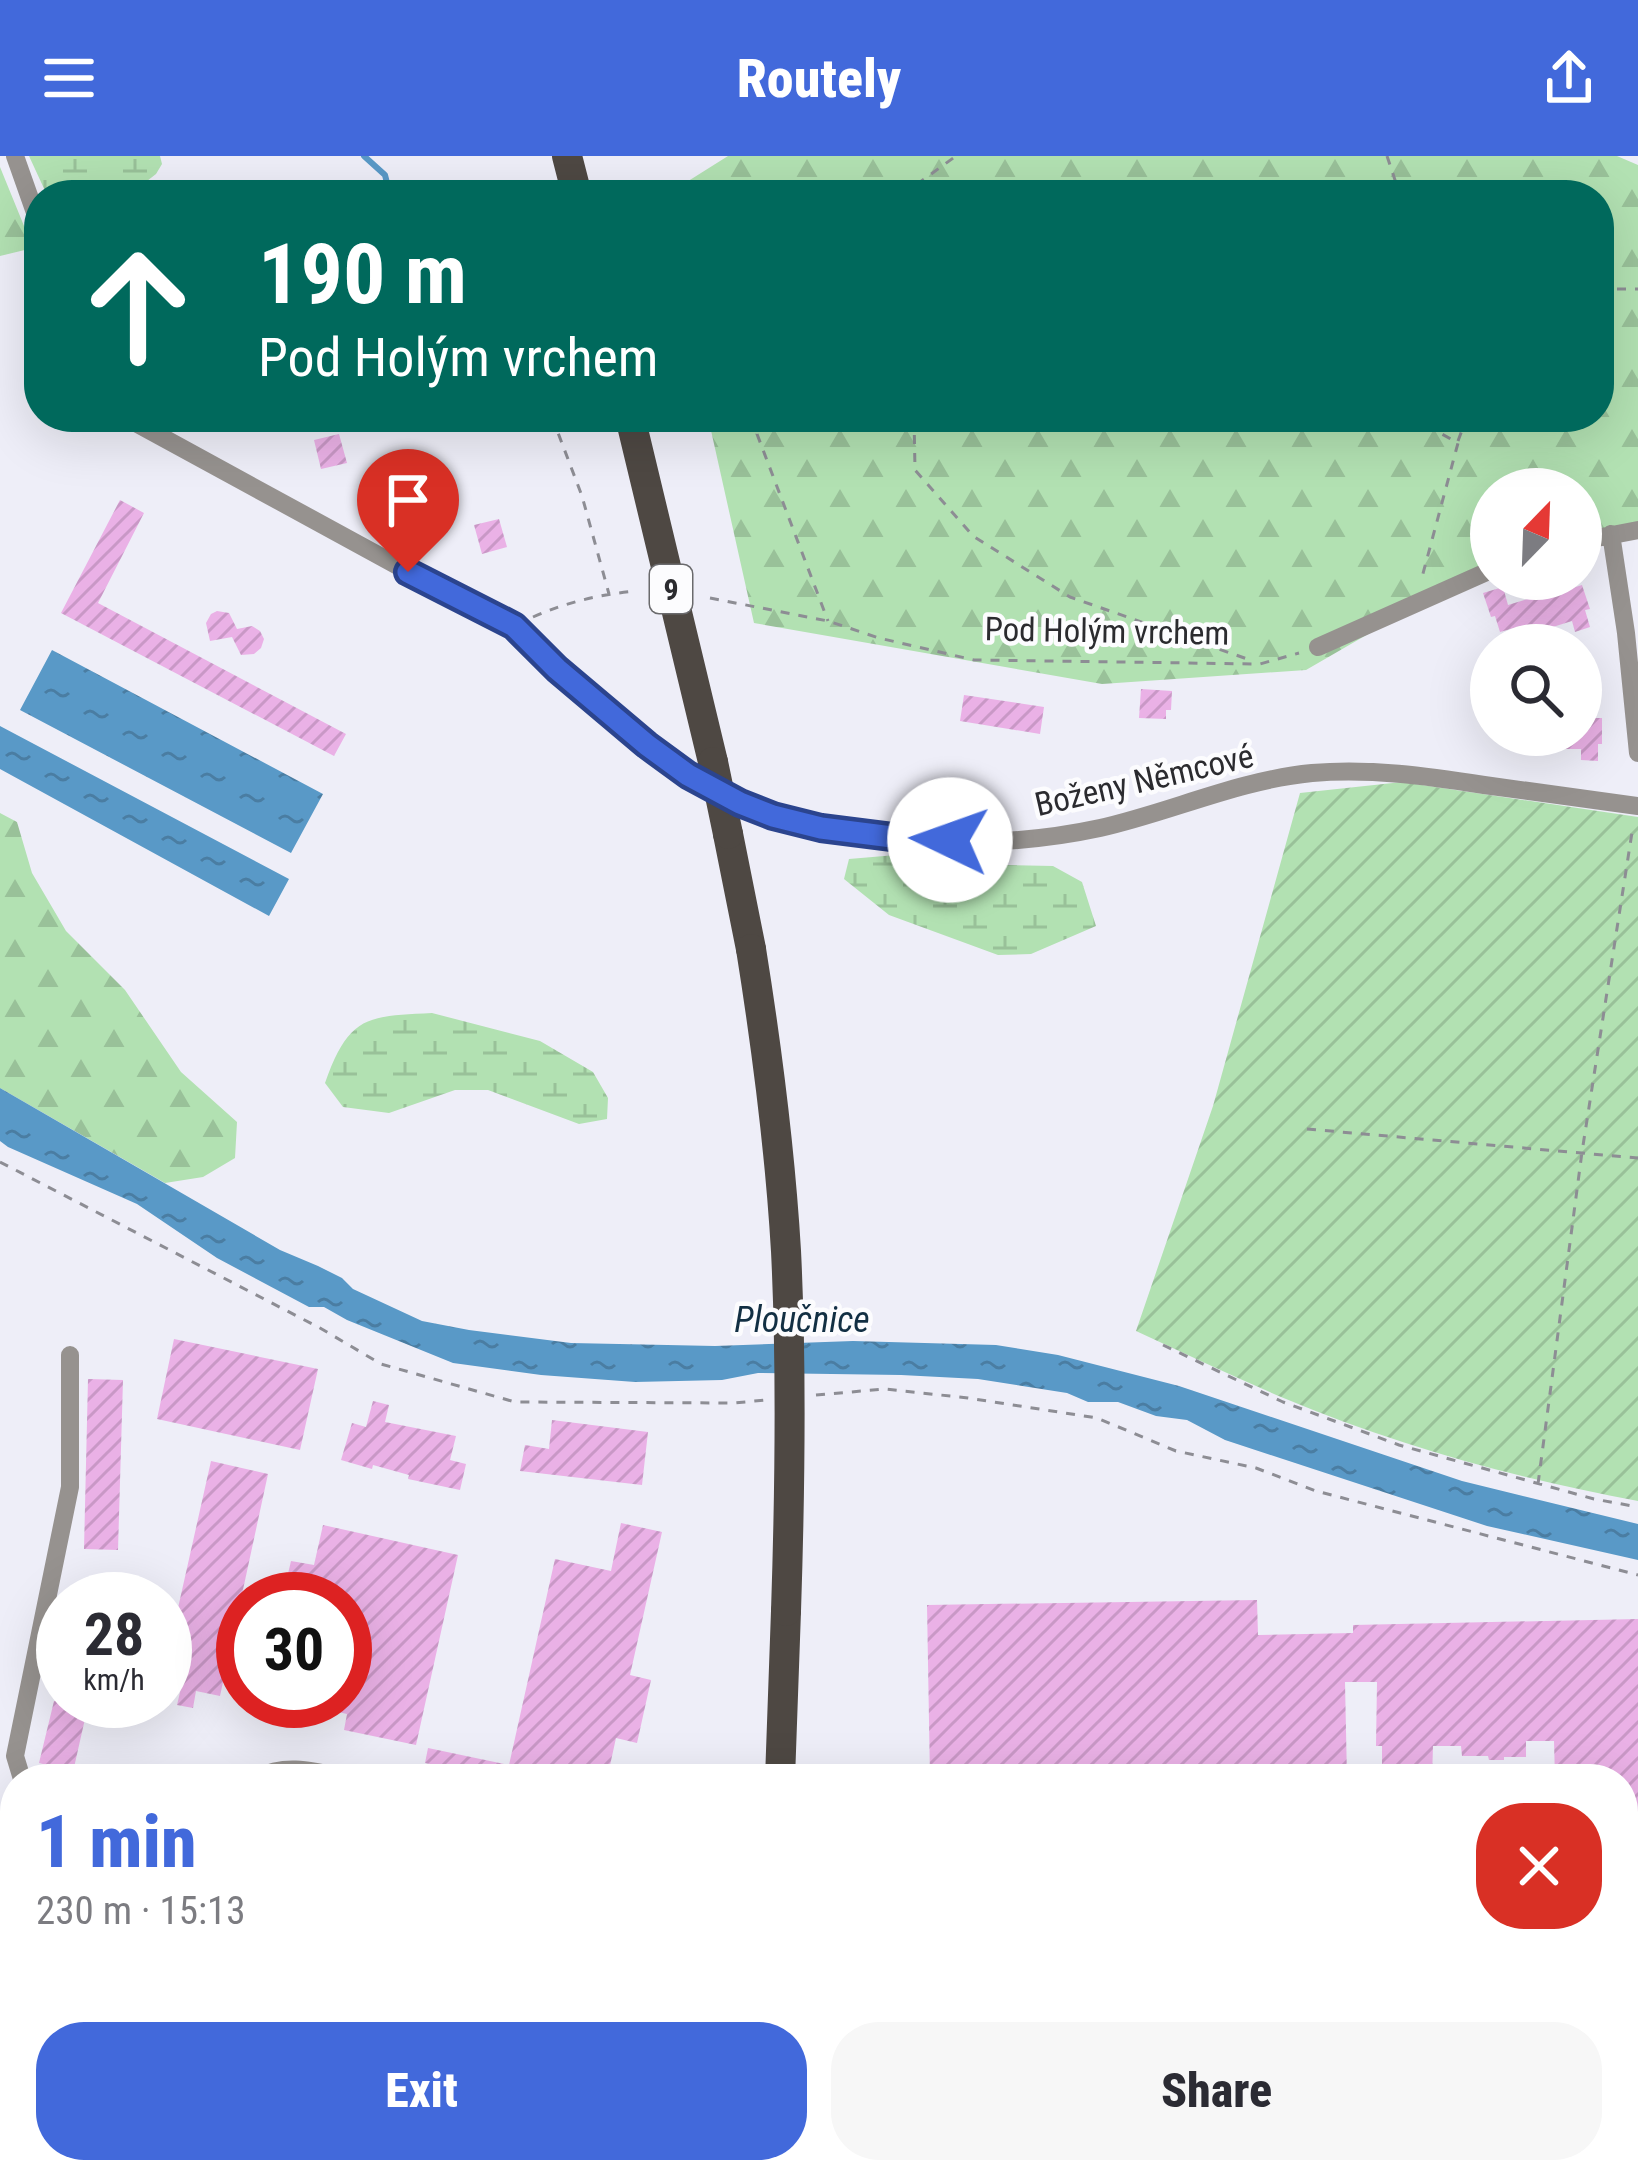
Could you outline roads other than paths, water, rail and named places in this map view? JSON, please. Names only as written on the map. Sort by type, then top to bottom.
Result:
[{"type":"main road","name":"9","points":[[634,432],[713,762],[751,949],[772,1088],[788,1309],[789,1501],[780,1764]]},
{"type":"street","name":"Boženy Němcové","points":[[152,432],[514,626],[557,669],[688,775],[773,816],[908,839],[991,841],[1103,827],[1283,777],[1358,771],[1637,800]]},
{"type":"street","points":[[1602,536],[1638,530]]},
{"type":"street","points":[[1611,534],[1632,634],[1638,753]]},
{"type":"street","points":[[1318,647],[1470,579]]},
{"type":"street","points":[[17,1764],[15,1756],[70,1487],[70,1355]]},
{"type":"water","points":[[52,650],[323,794],[291,853],[20,710]]},
{"type":"water","points":[[0,726],[289,879],[269,916],[0,769]]},
{"type":"water","points":[[0,1088],[280,1250],[422,1321],[571,1343],[715,1346],[853,1341],[996,1345],[1058,1355],[1179,1386],[1462,1481],[1638,1524],[1638,1560],[1487,1526],[1225,1440],[1187,1420],[1156,1416],[1118,1402],[1088,1402],[1067,1393],[978,1379],[901,1375],[758,1373],[722,1380],[635,1382],[453,1363],[324,1307],[309,1307],[217,1258],[137,1204],[8,1147],[0,1141]]},
{"type":"waterway","points":[[364,156],[386,180]]},
{"type":"water label","name":"Ploučnice","points":[[802,1320]]}]
